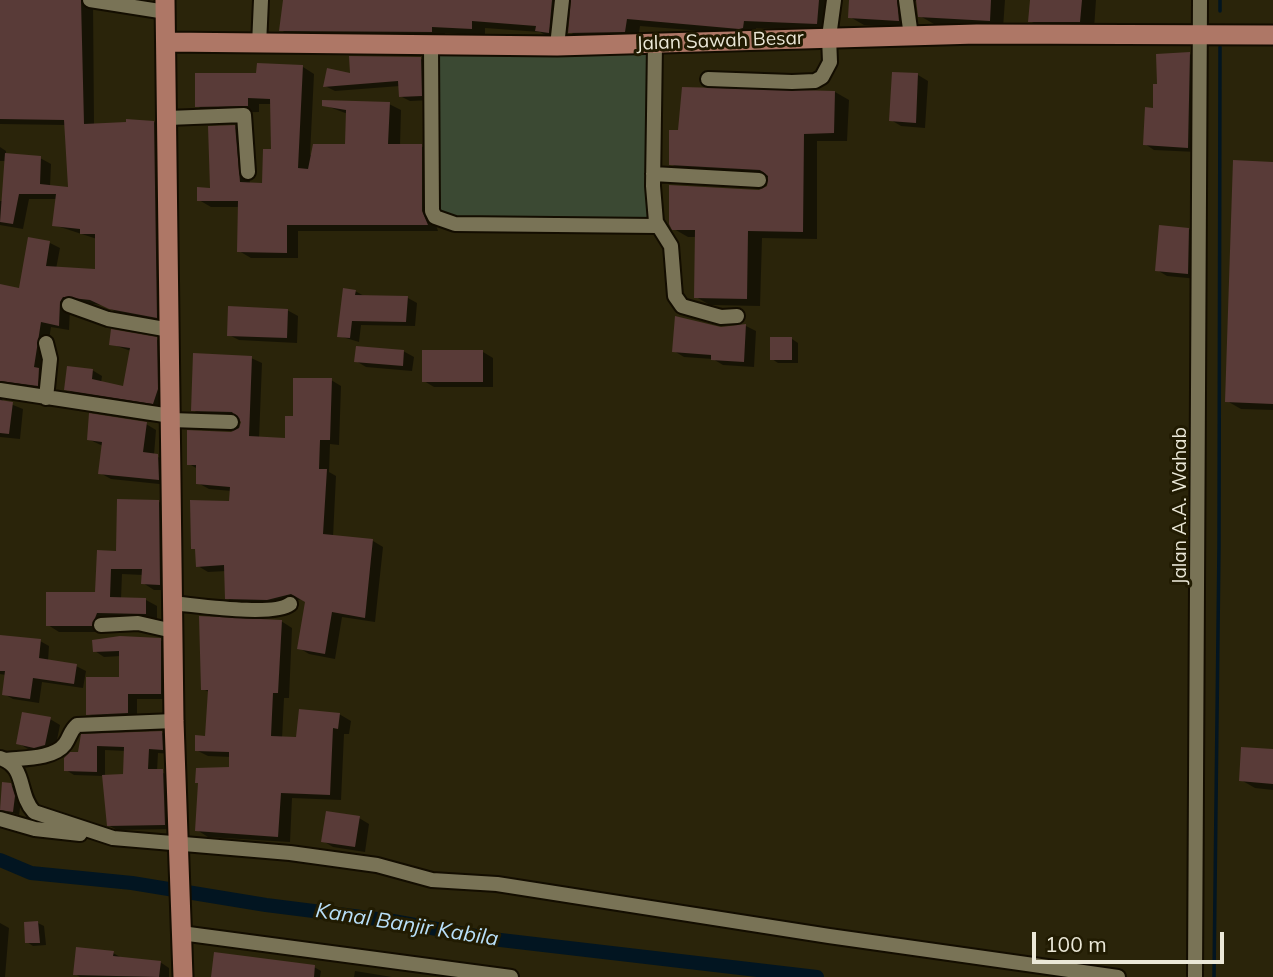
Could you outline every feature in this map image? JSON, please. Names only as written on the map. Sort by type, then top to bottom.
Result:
[{"type":"main road","points":[[166,6],[174,721],[183,977]]},
{"type":"main road","name":"Jalan Sawah Besar","points":[[166,42],[557,46],[829,37],[1273,35]]},
{"type":"street","points":[[90,0],[166,6]]},
{"type":"street","points":[[258,45],[261,0]]},
{"type":"street","points":[[557,46],[562,0]]},
{"type":"street","points":[[708,79],[815,81],[822,77],[830,62],[829,37],[834,0]]},
{"type":"street","points":[[906,0],[911,36]]},
{"type":"street","name":"Jalan A.A. Wahab","points":[[1195,977],[1200,0]]},
{"type":"street","points":[[656,44],[653,174],[657,226],[671,246],[677,302],[703,313],[737,316]]},
{"type":"street","points":[[431,46],[432,211],[440,220],[480,233],[657,226]]},
{"type":"street","points":[[167,118],[244,116],[248,172]]},
{"type":"street","points":[[653,174],[759,180]]},
{"type":"street","points":[[69,305],[108,318],[170,330]]},
{"type":"street","points":[[46,344],[50,359],[46,398]]},
{"type":"street","points":[[0,390],[171,418],[231,422]]},
{"type":"street","points":[[172,603],[263,609],[285,608],[290,604]]},
{"type":"street","points":[[101,625],[138,623],[173,631]]},
{"type":"street","points":[[3,759],[56,751],[65,744],[71,730],[77,725],[174,721]]},
{"type":"street","points":[[3,759],[18,770],[22,793],[34,813],[96,834]]},
{"type":"street","points":[[0,819],[66,834],[96,834],[178,846],[377,865],[432,880],[497,884],[829,936],[1118,977]]},
{"type":"street","points":[[182,930],[511,977]]},
{"type":"green space","points":[[436,55],[651,55],[649,229],[441,224]]},
{"type":"building","points":[[0,0],[81,0],[84,124],[126,122],[126,119],[154,121],[157,318],[109,309],[90,300],[63,297],[60,302],[59,326],[41,322],[34,367],[39,368],[38,386],[0,381],[0,284],[19,288],[28,237],[50,241],[46,266],[95,269],[95,234],[80,234],[80,229],[52,226],[56,194],[19,194],[13,224],[0,222],[5,153],[41,156],[40,184],[68,187],[64,120],[0,119]]},
{"type":"building","points":[[283,0],[552,0],[549,33],[535,31],[536,26],[472,21],[472,29],[432,27],[432,32],[279,31]]},
{"type":"building","points":[[571,0],[819,0],[817,24],[744,21],[743,28],[739,29],[627,19],[625,32],[568,33]]},
{"type":"building","points":[[849,0],[897,0],[899,21],[848,18]]},
{"type":"building","points":[[916,0],[991,0],[990,21],[918,17]]},
{"type":"building","points":[[1030,0],[1082,0],[1080,22],[1028,22]]},
{"type":"building","points":[[1190,52],[1188,148],[1143,145],[1145,107],[1153,108],[1153,84],[1157,84],[1156,54]]},
{"type":"building","points":[[349,56],[421,57],[422,96],[399,97],[398,81],[323,87],[327,68],[350,73]]},
{"type":"building","points":[[257,63],[303,65],[298,168],[308,169],[313,144],[345,144],[346,110],[322,106],[322,100],[390,102],[388,144],[422,144],[422,211],[428,225],[287,225],[287,253],[237,252],[238,201],[197,201],[197,187],[210,188],[208,126],[235,125],[240,182],[262,183],[263,149],[271,149],[270,99],[248,98],[248,106],[195,107],[195,73],[256,73]]},
{"type":"building","points":[[892,72],[918,73],[916,123],[889,121]]},
{"type":"building","points":[[682,87],[835,91],[834,133],[804,134],[803,232],[748,231],[747,299],[694,298],[695,230],[672,230],[669,224],[669,185],[759,190],[767,186],[768,176],[760,170],[669,165],[669,130],[678,130]]},
{"type":"building","points":[[1233,160],[1273,162],[1273,404],[1225,402]]},
{"type":"building","points":[[1159,225],[1189,228],[1188,274],[1155,271]]},
{"type":"building","points":[[343,288],[356,290],[355,295],[408,296],[406,322],[352,321],[350,338],[337,337]]},
{"type":"building","points":[[228,306],[288,309],[287,338],[227,336]]},
{"type":"building","points":[[675,316],[721,327],[746,324],[744,362],[711,360],[711,355],[672,352]]},
{"type":"building","points":[[111,329],[157,337],[158,389],[153,404],[64,390],[67,366],[93,369],[92,379],[123,386],[130,348],[109,345]]},
{"type":"building","points":[[770,337],[792,337],[792,360],[770,360]]},
{"type":"building","points":[[356,346],[404,350],[403,366],[354,362]]},
{"type":"building","points":[[422,350],[483,350],[483,382],[422,382]]},
{"type":"building","points":[[193,353],[252,356],[249,436],[285,438],[285,416],[293,416],[293,378],[332,378],[330,440],[320,440],[319,469],[327,469],[323,534],[373,539],[365,618],[332,612],[325,654],[297,649],[305,602],[291,594],[267,600],[225,599],[224,565],[196,567],[195,549],[191,549],[190,500],[229,501],[230,487],[196,484],[196,465],[187,465],[187,430],[231,432],[239,428],[241,422],[232,412],[191,411]]},
{"type":"building","points":[[0,400],[13,402],[9,434],[0,433]]},
{"type":"building","points":[[89,413],[147,422],[143,452],[158,454],[159,480],[98,474],[102,442],[87,440]]},
{"type":"building","points":[[117,499],[159,500],[160,585],[141,584],[142,569],[111,569],[110,597],[146,598],[146,614],[97,613],[92,626],[46,626],[46,592],[95,592],[97,550],[116,551]]},
{"type":"building","points":[[199,616],[282,620],[278,693],[273,693],[271,736],[296,737],[299,709],[340,713],[338,729],[333,728],[330,795],[281,793],[278,837],[195,831],[198,783],[195,783],[196,768],[229,767],[229,752],[195,751],[195,735],[205,736],[208,690],[201,690]]},
{"type":"building","points":[[0,635],[41,639],[39,658],[77,664],[74,684],[33,678],[30,699],[2,695],[5,671],[0,671]]},
{"type":"building","points":[[120,636],[161,638],[161,694],[128,694],[128,713],[86,715],[86,677],[119,677],[119,651],[93,652],[92,640]]},
{"type":"building","points":[[22,712],[51,717],[45,745],[34,748],[16,744]]},
{"type":"building","points":[[162,731],[163,750],[149,749],[148,769],[163,769],[165,825],[107,826],[102,775],[123,774],[124,747],[97,746],[97,772],[64,771],[64,758],[70,752],[78,752],[81,734]]},
{"type":"building","points":[[1241,747],[1273,749],[1273,784],[1239,781]]},
{"type":"building","points":[[2,782],[11,783],[15,796],[13,812],[0,810]]},
{"type":"building","points":[[326,811],[360,816],[355,847],[321,842]]},
{"type":"building","points":[[38,921],[40,943],[25,943],[24,922]]},
{"type":"building","points":[[76,947],[114,951],[113,956],[161,961],[159,977],[73,975]]},
{"type":"building","points":[[214,952],[315,965],[314,977],[211,977]]},
{"type":"waterway","points":[[1220,0],[1220,11]]},
{"type":"waterway","points":[[1214,977],[1219,546],[1220,47]]},
{"type":"waterway","name":"Kanal Banjir Kabila","points":[[0,860],[31,873],[132,883],[266,905],[393,921],[492,939],[817,977]]}]
